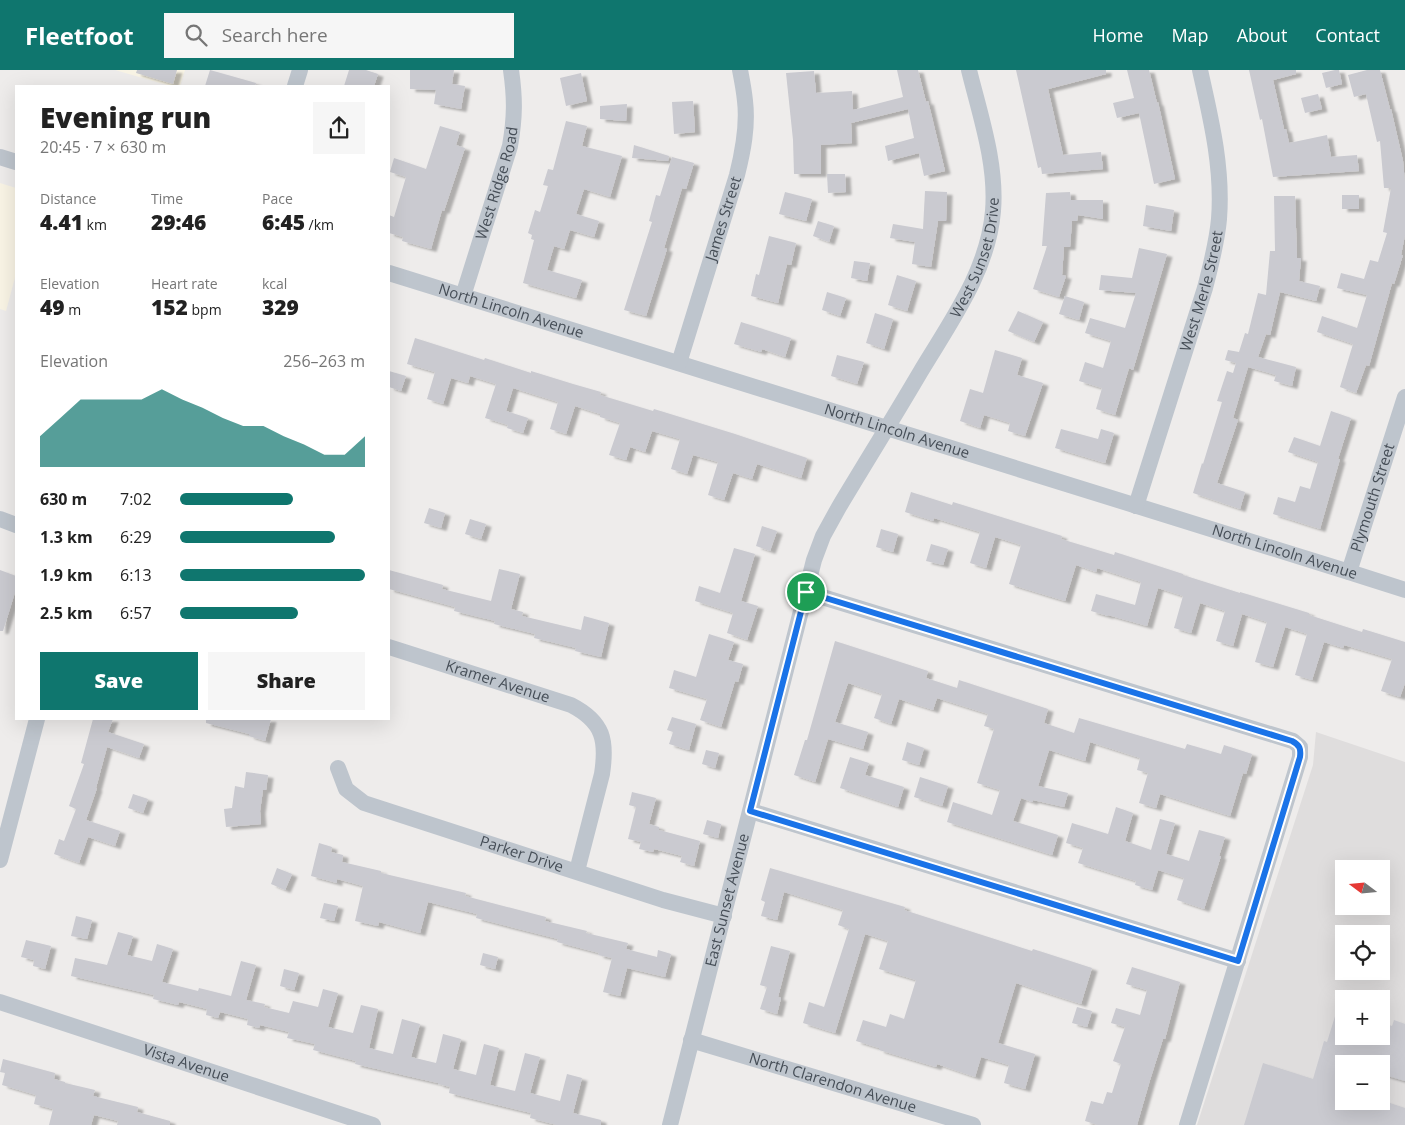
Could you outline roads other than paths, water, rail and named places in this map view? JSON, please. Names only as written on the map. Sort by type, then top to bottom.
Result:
[{"type":"street","points":[[295,85],[300,70]]},
{"type":"street","name":"West Ridge Road","points":[[463,296],[510,146],[515,105],[511,70]]},
{"type":"street","name":"James Street","points":[[679,363],[737,175],[744,146],[746,102],[740,70]]},
{"type":"street","name":"West Sunset Drive","points":[[887,428],[976,278],[991,229],[993,177],[969,70]]},
{"type":"street","name":"West Merle Street","points":[[1136,506],[1206,288],[1214,256],[1220,201],[1218,162],[1200,70]]},
{"type":"street","points":[[0,157],[15,162]]},
{"type":"street","name":"North Lincoln Avenue","points":[[390,273],[1405,590]]},
{"type":"street","name":"Plymouth Street","points":[[1349,572],[1405,397]]},
{"type":"street","name":"East Sunset Avenue","points":[[670,1125],[814,560],[822,536],[887,428]]},
{"type":"street","points":[[0,519],[15,525]]},
{"type":"street","points":[[806,592],[1292,741],[1300,747],[1300,757],[1186,1125]]},
{"type":"street","name":"Kramer Avenue","points":[[390,647],[571,705],[587,714],[594,721],[604,743],[604,758],[602,774],[577,871]]},
{"type":"street","points":[[0,860],[37,720]]},
{"type":"street","name":"Parker Drive","points":[[338,768],[346,789],[364,803],[663,900],[724,916]]},
{"type":"street","points":[[750,811],[1238,961]]},
{"type":"street","name":"Vista Avenue","points":[[0,1002],[374,1125]]},
{"type":"street","name":"North Clarendon Avenue","points":[[691,1040],[973,1125]]}]
